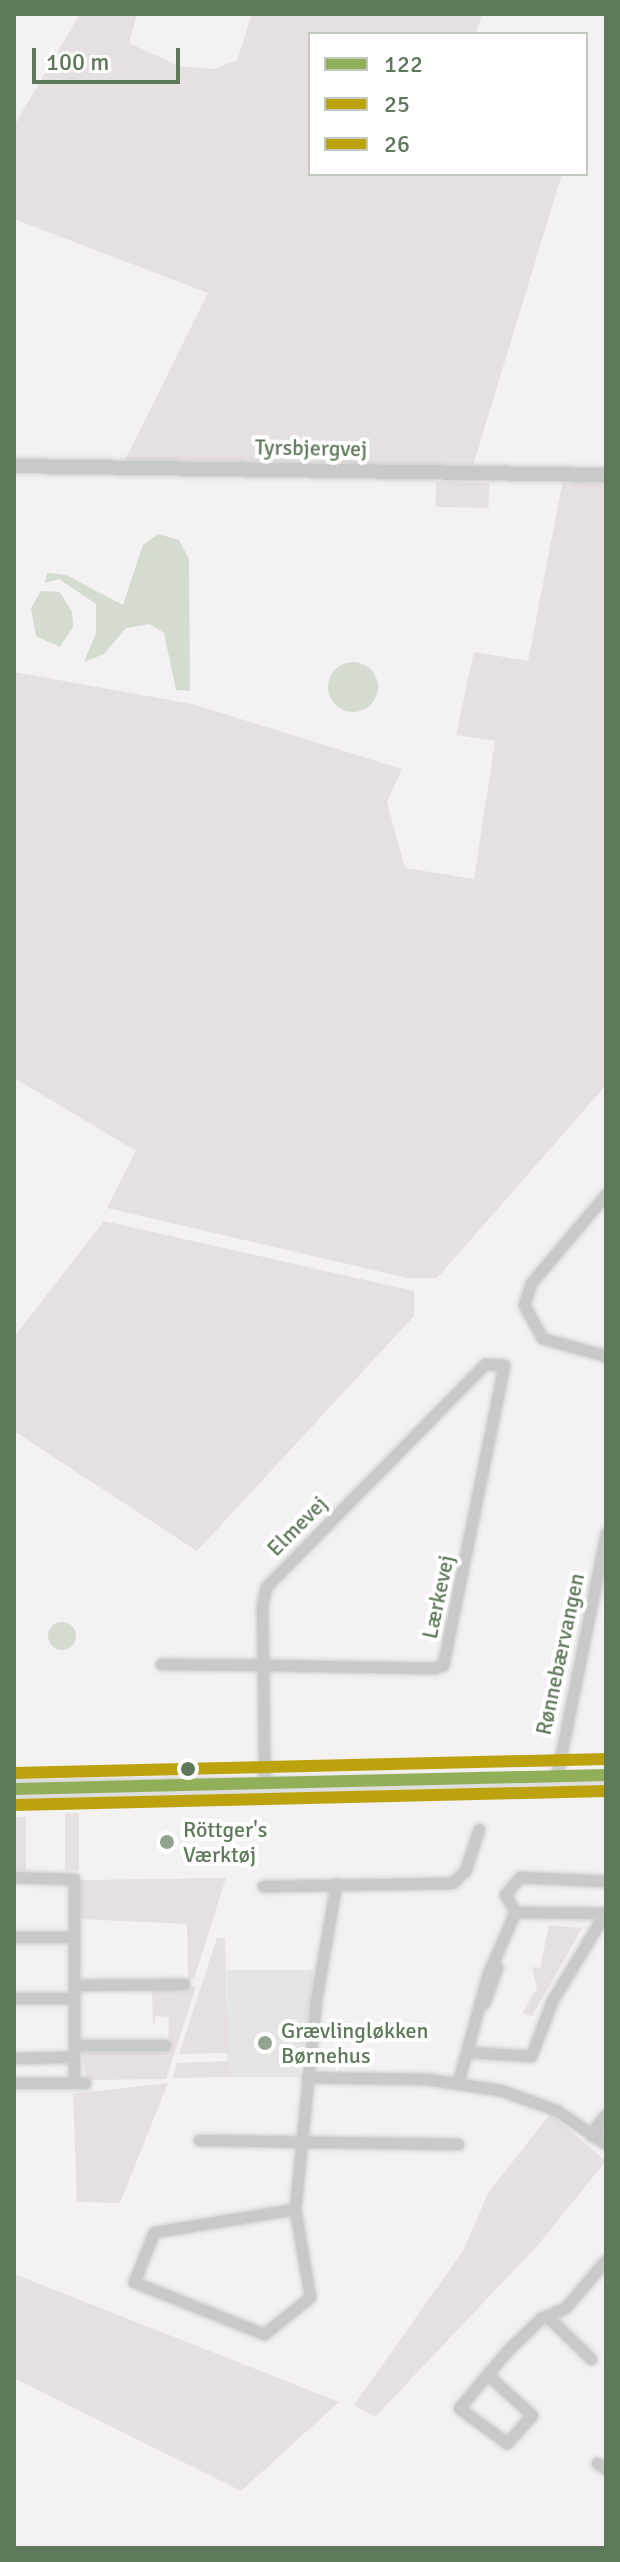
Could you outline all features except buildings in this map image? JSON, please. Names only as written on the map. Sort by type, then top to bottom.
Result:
[{"type":"main road","points":[[555,1780],[606,1775]]},
{"type":"main road","points":[[14,1789],[555,1780],[606,1783]]},
{"type":"street","name":"Tyrsbjergvej","points":[[14,466],[606,475]]},
{"type":"street","points":[[606,1194],[531,1283],[524,1305],[542,1338],[606,1356]]},
{"type":"street","name":"Elmevej","points":[[265,1783],[262,1600],[269,1583],[485,1364],[501,1362]]},
{"type":"street","name":"Lærkevej","points":[[263,1665],[443,1665],[505,1377],[501,1362]]},
{"type":"street","name":"Rønnebærvangen","points":[[555,1780],[606,1533]]},
{"type":"street","points":[[161,1664],[263,1665]]},
{"type":"street","points":[[263,1886],[457,1881],[479,1829]]},
{"type":"street","points":[[14,1877],[73,1877],[74,2051],[80,2083],[14,2083]]},
{"type":"street","points":[[458,2082],[515,1912],[505,1894],[520,1877],[606,1881]]},
{"type":"street","points":[[295,2209],[154,2232],[134,2282],[264,2334],[310,2297],[295,2209],[307,2077],[336,1884]]},
{"type":"street","points":[[515,1912],[605,1913]]},
{"type":"street","points":[[469,2052],[531,2056],[552,2001],[605,1913]]},
{"type":"street","points":[[14,1937],[74,1937]]},
{"type":"street","points":[[14,1998],[184,1984]]},
{"type":"street","points":[[14,2058],[165,2045]]},
{"type":"street","points":[[307,2077],[458,2082],[531,2099],[606,2144]]},
{"type":"street","points":[[593,2135],[606,2117]]},
{"type":"street","points":[[199,2140],[458,2144]]},
{"type":"street","points":[[550,2319],[606,2260]]},
{"type":"street","points":[[489,2376],[532,2415],[507,2443],[459,2408],[541,2318],[550,2319],[591,2359]]},
{"type":"shaded area","points":[[80,14],[137,14],[129,43],[179,66],[214,69],[237,60],[252,14],[482,14],[477,32],[308,32],[308,176],[561,176],[472,469],[123,464],[208,293],[14,219],[14,126]]},
{"type":"shaded area","points":[[563,480],[606,480],[606,1085],[437,1278],[407,1278],[107,1208],[136,1151],[14,1078],[14,672],[192,704],[402,769],[387,802],[405,868],[474,879],[495,741],[456,735],[474,652],[528,661]]},
{"type":"shaded area","points":[[436,482],[489,483],[489,508],[436,507]]},
{"type":"shaded area","points":[[158,534],[179,540],[189,559],[190,691],[176,690],[164,633],[150,624],[126,628],[104,654],[84,662],[96,633],[96,604],[59,579],[45,583],[47,573],[66,575],[123,605],[143,545]]},
{"type":"shaded area","points":[[41,591],[60,592],[72,612],[73,627],[60,647],[36,636],[31,608]]},
{"type":"shaded area","points":[[353,662],[371,669],[378,687],[371,705],[353,712],[335,705],[328,687],[335,669]]},
{"type":"shaded area","points":[[104,1221],[414,1291],[414,1316],[197,1551],[14,1431],[14,1337]]},
{"type":"shaded area","points":[[62,1622],[72,1626],[76,1636],[72,1646],[62,1650],[52,1646],[48,1636],[52,1626]]},
{"type":"shaded area","points":[[65,1813],[79,1813],[79,1870],[65,1870]]},
{"type":"shaded area","points":[[14,1817],[26,1817],[26,1870],[14,1870]]},
{"type":"shaded area","points":[[226,1878],[194,1979],[188,1980],[187,1924],[80,1919],[80,1880]]},
{"type":"shaded area","points":[[549,1925],[582,1928],[532,2016],[522,2013],[537,1988],[532,1967],[540,1968]]},
{"type":"shaded area","points":[[217,1938],[225,1938],[228,2053],[179,2054]]},
{"type":"shaded area","name":"Grævlingløkken Børnehus","points":[[227,1970],[314,1970],[299,2077],[227,2077]]},
{"type":"shaded area","points":[[196,1987],[166,2079],[87,2080],[81,2049],[168,2049],[169,2017],[156,2016],[153,2027],[152,1988]]},
{"type":"shaded area","points":[[229,2061],[230,2077],[173,2078],[177,2063]]},
{"type":"shaded area","points":[[168,2083],[120,2203],[77,2202],[73,2094]]},
{"type":"shaded area","points":[[550,2114],[606,2161],[538,2245],[375,2417],[354,2405],[463,2251],[488,2193]]},
{"type":"shaded area","points":[[14,2274],[339,2402],[241,2491],[14,2378]]},
{"type":"transit line","name":"26","points":[[14,1773],[606,1759]]},
{"type":"transit line","name":"122","points":[[14,1789],[606,1775]]},
{"type":"transit line","name":"25","points":[[14,1805],[606,1791]]},
{"type":"place","name":"Röttger's Værktøj","points":[[167,1842]]},
{"type":"place","name":"Grævlingløkken Børnehus","points":[[265,2043]]}]
